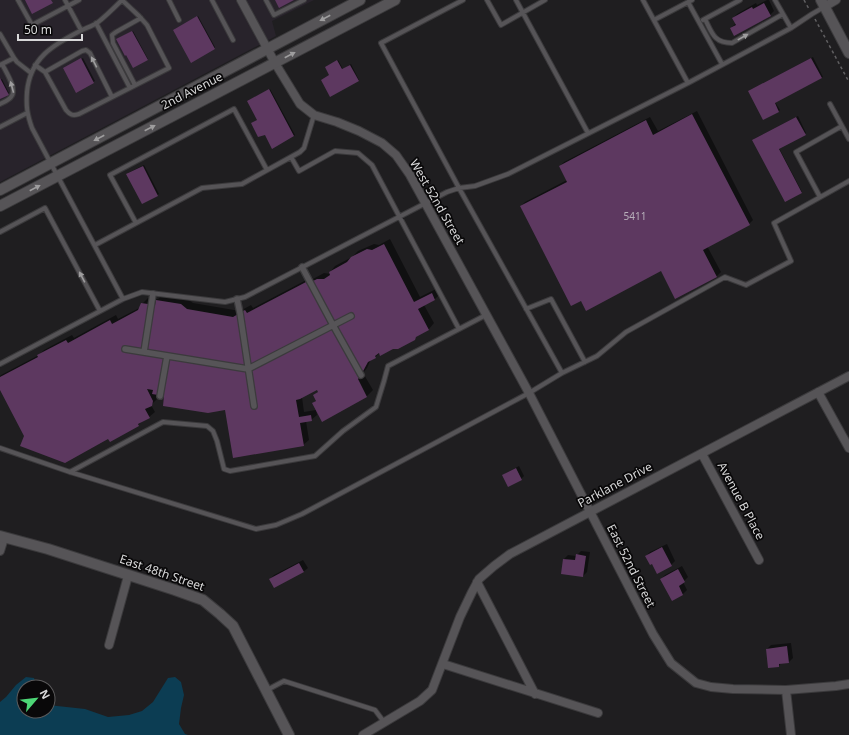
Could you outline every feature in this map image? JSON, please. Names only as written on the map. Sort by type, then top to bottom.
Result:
[{"type":"main road","name":"2nd Avenue","points":[[0,190],[360,0]]},
{"type":"main road","name":"2nd Avenue","points":[[0,206],[395,0]]},
{"type":"main road","points":[[822,3],[849,54]]},
{"type":"main road","name":"East 48th Street","points":[[2,537],[48,549],[203,600],[233,626],[289,735]]},
{"type":"street","name":"West 52nd Street","points":[[241,0],[267,49],[300,104],[314,115],[359,130],[382,143],[396,155],[410,175],[486,314]]},
{"type":"street","points":[[822,3],[836,0]]},
{"type":"street","points":[[302,267],[361,375]]},
{"type":"street","points":[[144,352],[153,294]]},
{"type":"street","points":[[237,299],[254,406]]},
{"type":"street","name":"East 52nd Street","points":[[486,314],[653,634],[671,663],[696,683],[711,688],[786,690],[849,684]]},
{"type":"street","points":[[125,349],[248,369],[351,316]]},
{"type":"street","points":[[160,396],[167,356]]},
{"type":"street","name":"Parklane Drive","points":[[363,735],[420,701],[432,690],[460,617],[477,582],[494,566],[510,554],[849,376]]},
{"type":"street","points":[[818,392],[849,448]]},
{"type":"street","name":"Avenue B Place","points":[[702,454],[759,560]]},
{"type":"street","points":[[0,551],[2,537]]},
{"type":"street","points":[[109,645],[128,576]]},
{"type":"street","points":[[477,582],[535,694]]},
{"type":"street","points":[[442,664],[598,713]]},
{"type":"street","points":[[786,690],[791,735]]},
{"type":"lane","points":[[18,0],[32,25],[79,0]]},
{"type":"lane","points":[[65,0],[81,30]]},
{"type":"lane","points":[[35,65],[45,72],[70,115],[79,114],[169,68],[147,26],[141,18],[122,0],[96,23],[54,45],[46,52],[35,65],[31,73],[28,88],[26,106],[32,128],[123,299]]},
{"type":"lane","points":[[169,0],[180,20]]},
{"type":"lane","points":[[212,0],[233,40]]},
{"type":"lane","points":[[266,0],[274,15],[304,0]]},
{"type":"lane","points":[[464,0],[381,43],[459,188],[562,373]]},
{"type":"lane","points":[[487,0],[501,25],[545,0]]},
{"type":"lane","points":[[516,0],[588,133]]},
{"type":"lane","points":[[643,0],[688,83]]},
{"type":"lane","points":[[699,22],[740,0]]},
{"type":"lane","points":[[775,0],[790,28]]},
{"type":"lane","points":[[654,20],[690,1],[699,22],[722,64]]},
{"type":"lane","points":[[0,364],[123,299],[142,292],[225,302],[245,297],[447,192],[459,188],[475,186],[508,174],[688,83],[790,28],[812,14],[822,3]]},
{"type":"lane","points":[[705,19],[714,36],[719,41],[724,43],[732,43],[783,14]]},
{"type":"lane","points":[[135,85],[113,43],[112,35],[141,18]]},
{"type":"lane","points":[[96,23],[130,88]]},
{"type":"lane","points":[[0,34],[17,62],[31,73]]},
{"type":"lane","points":[[45,72],[86,50],[90,53],[112,97]]},
{"type":"lane","points":[[0,104],[11,98],[14,92],[13,85],[1,65],[14,58]]},
{"type":"lane","points":[[830,104],[849,138]]},
{"type":"lane","points":[[136,223],[110,174],[234,108],[267,170]]},
{"type":"lane","points":[[0,127],[27,113]]},
{"type":"lane","points":[[95,245],[202,188],[242,184],[300,152],[304,148],[314,115]]},
{"type":"lane","points":[[820,197],[796,152],[842,126]]},
{"type":"lane","points":[[291,157],[299,172],[335,151],[358,153],[372,165],[459,329]]},
{"type":"lane","points":[[0,448],[70,472],[256,529],[276,525],[302,514],[528,393],[562,373],[597,356],[626,332],[725,277],[746,285],[791,261],[774,223],[849,181]]},
{"type":"lane","points":[[0,232],[45,208],[100,311]]},
{"type":"lane","points":[[526,309],[550,298],[585,362]]},
{"type":"lane","points":[[70,472],[163,422],[207,426],[213,431],[217,441],[224,469],[230,471],[315,456],[343,431],[376,407],[388,366],[486,314]]},
{"type":"lane","points":[[266,690],[284,680],[375,710],[384,722]]},
{"type":"path","points":[[804,0],[849,82]]},
{"type":"shaded area","points":[[0,0],[314,0],[272,21],[276,36],[0,182]]},
{"type":"water","points":[[26,677],[34,679],[24,679]]},
{"type":"water","points":[[175,677],[181,682],[184,695],[179,724],[185,734],[188,735],[0,735],[0,702],[16,685],[16,719],[56,719],[56,706],[85,709],[108,717],[129,715],[142,711],[153,702],[168,678]]},
{"type":"building","points":[[25,0],[51,0],[53,3],[32,14]]},
{"type":"building","points":[[275,0],[294,0],[279,8]]},
{"type":"building","points":[[764,3],[771,16],[734,36],[730,28],[736,25],[732,18],[752,7],[753,9]]},
{"type":"building","points":[[197,16],[215,49],[191,63],[173,30]]},
{"type":"building","points":[[132,31],[148,60],[133,68],[116,39]]},
{"type":"building","points":[[81,58],[94,83],[76,93],[63,68]]},
{"type":"building","points":[[811,58],[822,78],[775,103],[779,112],[763,120],[748,91]]},
{"type":"building","points":[[337,60],[342,69],[350,65],[359,81],[330,97],[321,80],[329,75],[325,67]]},
{"type":"building","points":[[0,78],[9,95],[0,99]]},
{"type":"building","points":[[269,89],[294,136],[272,149],[265,135],[258,137],[251,123],[257,120],[247,101]]},
{"type":"building","points":[[692,114],[750,225],[703,250],[717,277],[675,299],[661,271],[586,311],[581,301],[571,306],[520,206],[567,182],[559,166],[646,120],[653,135]]},
{"type":"building","points":[[796,117],[806,135],[779,149],[802,193],[785,202],[752,140]]},
{"type":"building","points":[[143,166],[158,196],[142,204],[126,174]]},
{"type":"building","points":[[384,244],[414,302],[432,293],[435,300],[418,309],[429,330],[416,337],[415,340],[398,349],[393,349],[380,356],[379,353],[375,356],[376,358],[368,362],[358,379],[367,397],[322,422],[312,403],[316,401],[313,395],[318,392],[317,390],[296,400],[299,417],[311,415],[312,421],[300,423],[304,446],[233,458],[225,410],[208,413],[163,406],[164,396],[152,394],[153,390],[147,389],[153,401],[152,406],[145,409],[150,418],[138,424],[139,426],[110,442],[108,439],[65,463],[20,446],[24,436],[0,390],[0,377],[38,357],[37,355],[66,340],[68,343],[110,320],[112,324],[138,310],[141,303],[155,305],[156,300],[181,304],[187,309],[233,317],[245,310],[247,313],[306,282],[307,284],[317,279],[324,279],[330,275],[329,272],[347,262],[351,257],[367,249],[372,250]]},
{"type":"building","points":[[516,468],[522,480],[508,487],[502,475]]},
{"type":"building","points":[[662,547],[672,566],[657,574],[652,564],[650,565],[645,556]]},
{"type":"building","points":[[576,554],[586,556],[583,577],[561,574],[563,559],[575,560]]},
{"type":"building","points":[[299,563],[304,572],[274,588],[269,579]]},
{"type":"building","points":[[678,569],[685,582],[679,586],[683,595],[672,601],[660,579]]},
{"type":"building","points":[[787,646],[789,663],[779,664],[779,667],[768,668],[766,649]]}]
